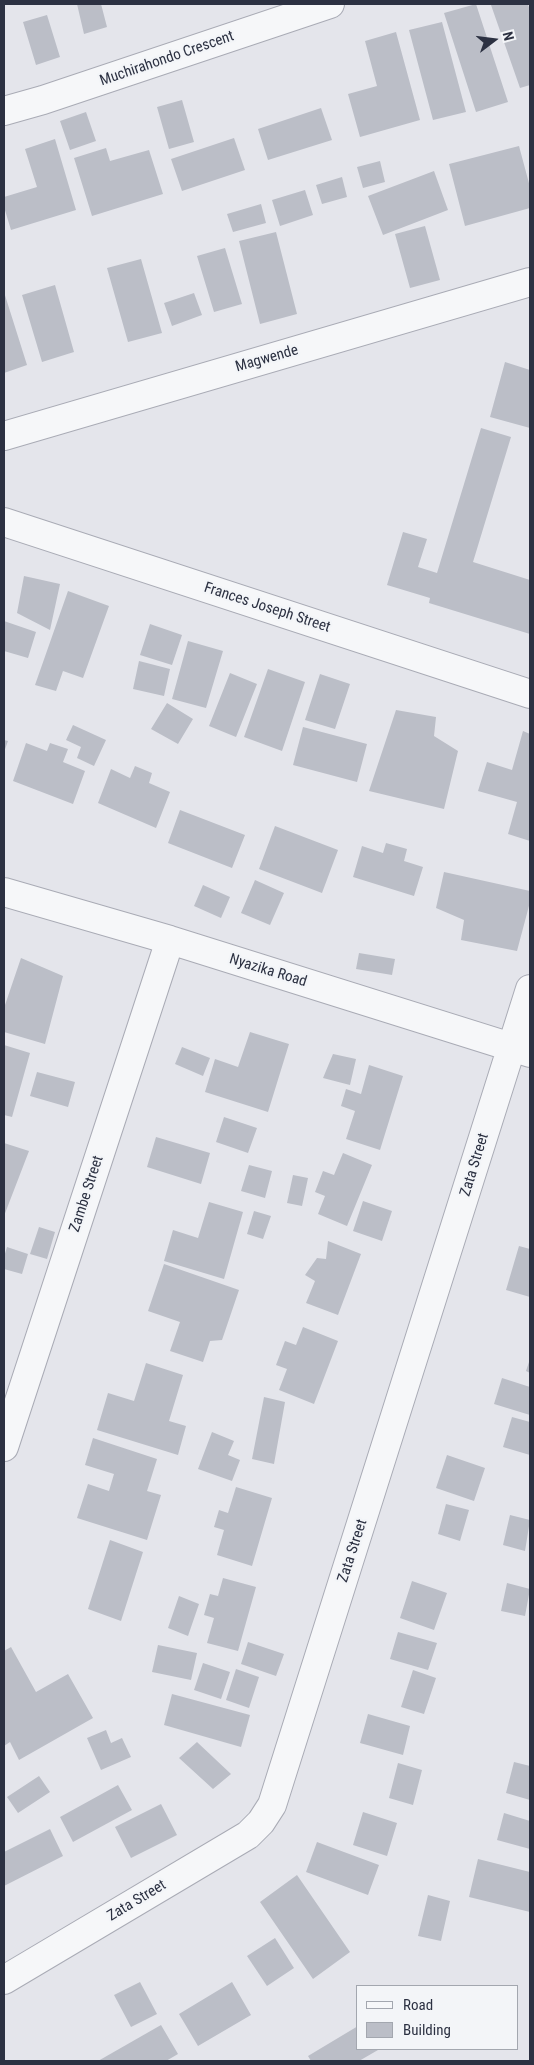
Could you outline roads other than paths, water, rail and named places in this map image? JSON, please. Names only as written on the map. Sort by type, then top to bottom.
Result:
[{"type":"street","name":"Muchirahondo Crescent","points":[[4,112],[330,4]]},
{"type":"street","name":"Magwende","points":[[4,436],[530,282]]},
{"type":"street","name":"Frances Joseph Street","points":[[4,522],[530,694]]},
{"type":"street","name":"Nyazika Road","points":[[4,892],[170,940],[521,1050]]},
{"type":"street","name":"Zambe Street","points":[[4,1447],[170,940]]},
{"type":"street","name":"Zata Street","points":[[4,1980],[248,1835],[261,1822],[272,1805],[521,1050],[530,989]]}]
